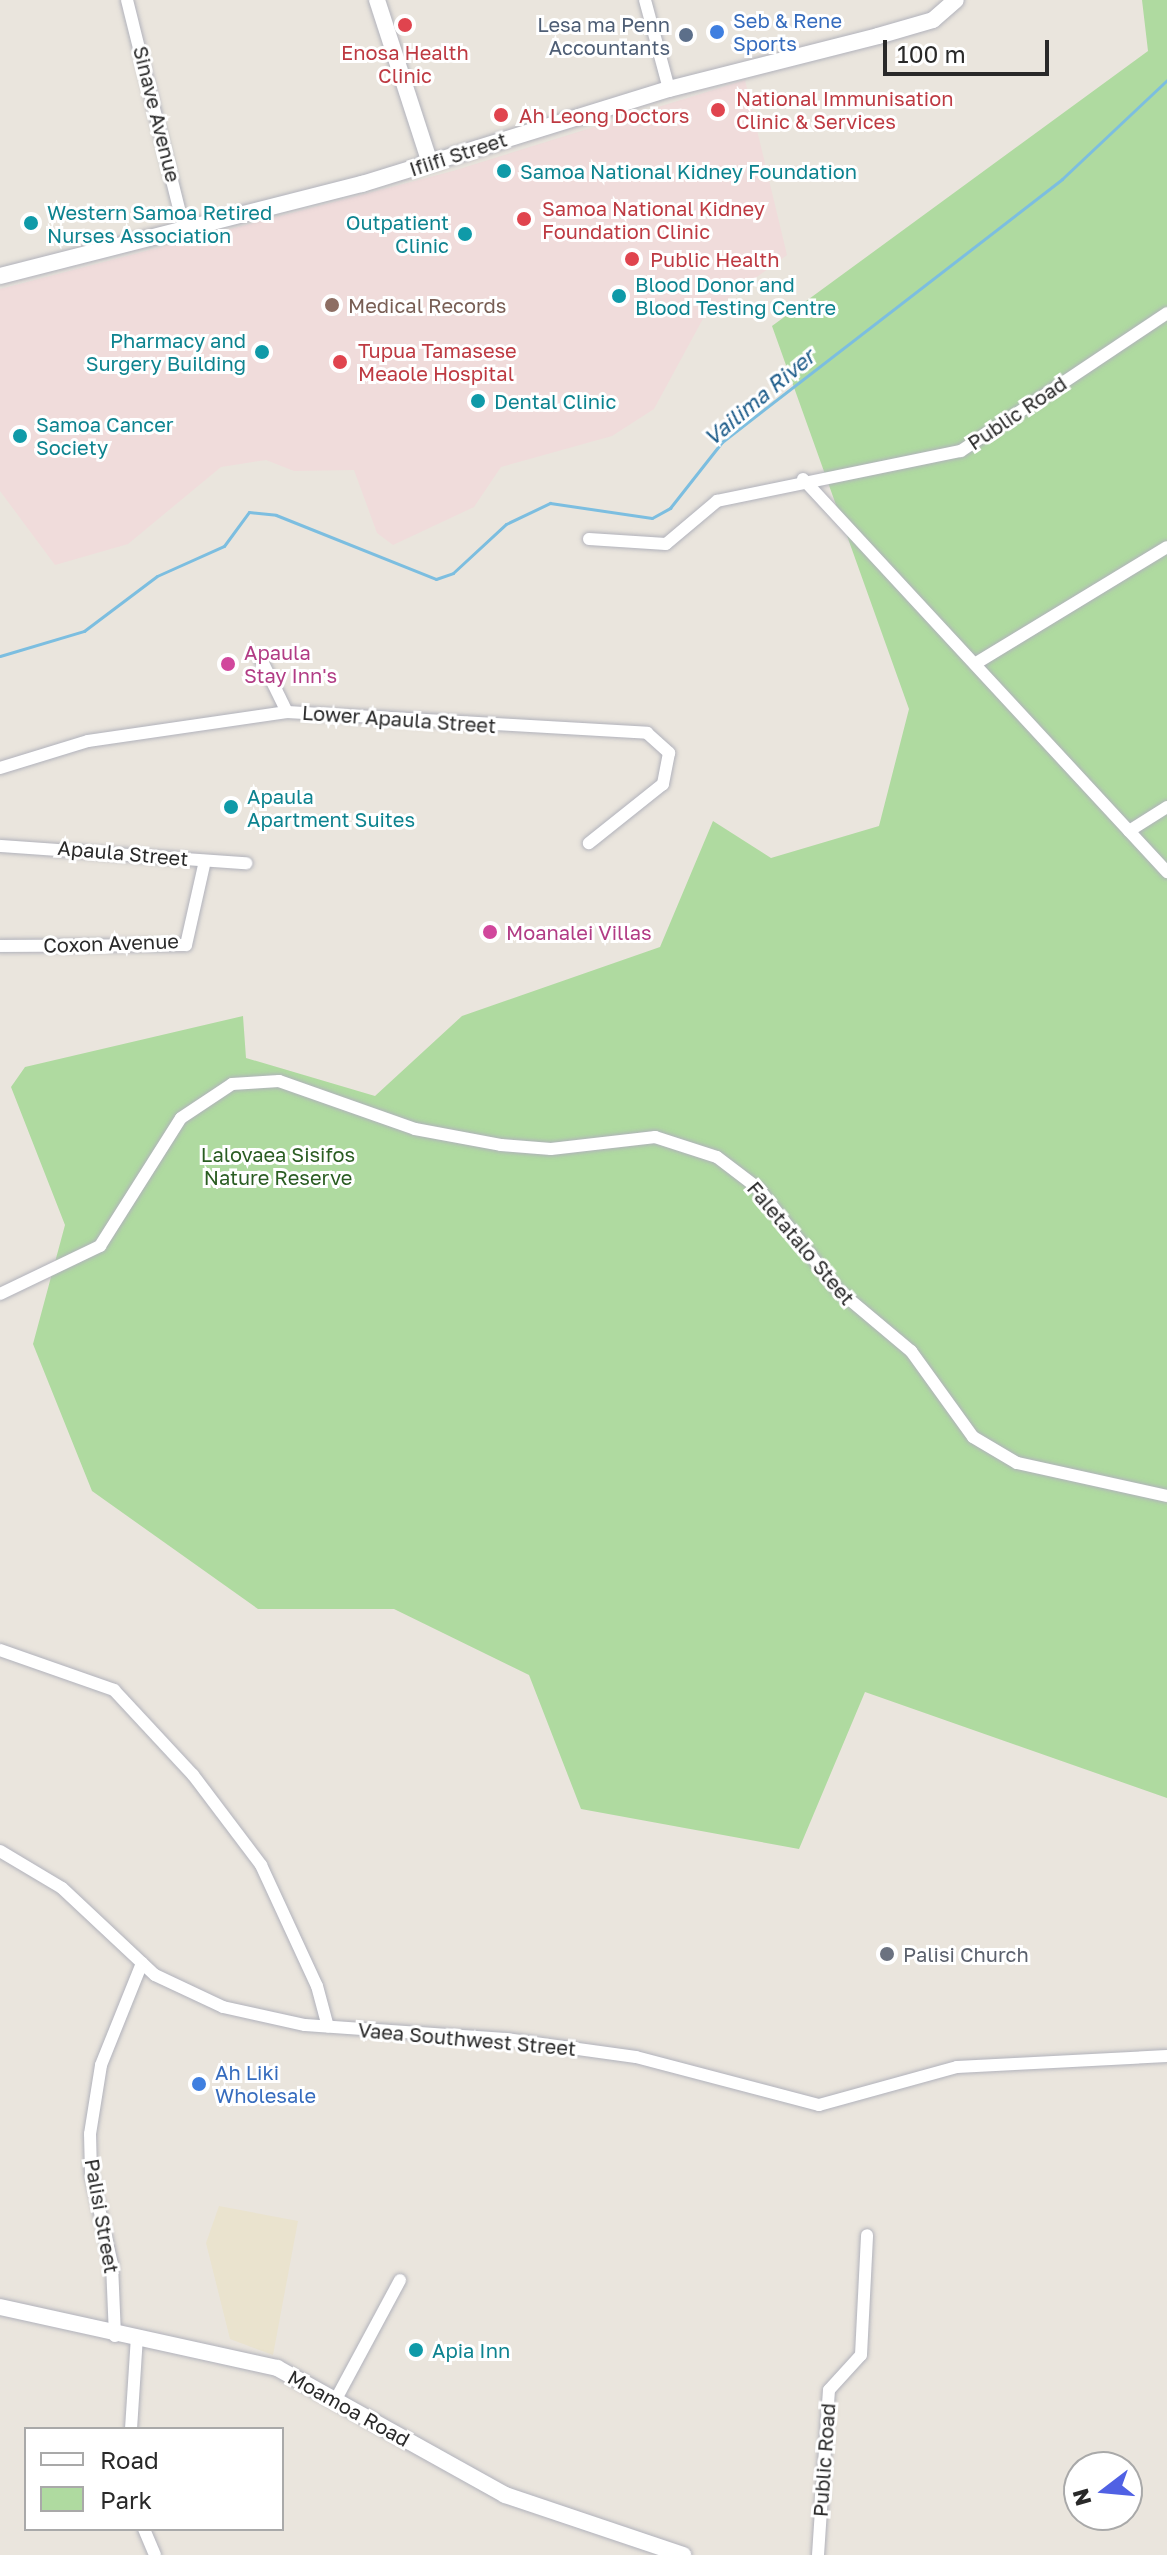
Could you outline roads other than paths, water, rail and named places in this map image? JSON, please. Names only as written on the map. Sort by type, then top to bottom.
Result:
[{"type":"main road","points":[[377,0],[430,163]]},
{"type":"main road","name":"Ifiifi Street","points":[[0,276],[430,163],[669,89],[933,20],[955,2]]},
{"type":"main road","name":"Moamoa Road","points":[[0,2307],[115,2336],[137,2337],[277,2368],[505,2495],[683,2555]]},
{"type":"street","name":"Sinave Avenue","points":[[127,0],[184,228]]},
{"type":"street","points":[[645,0],[669,89]]},
{"type":"street","name":"Public Road","points":[[589,539],[666,544],[717,501],[803,479],[961,451],[1167,313]]},
{"type":"street","points":[[803,479],[978,662],[1167,872]]},
{"type":"street","points":[[978,662],[1167,547]]},
{"type":"street","points":[[260,657],[287,712]]},
{"type":"street","name":"Lower Apaula Street","points":[[0,768],[88,741],[287,712],[647,733],[669,753],[663,784],[589,843]]},
{"type":"street","points":[[1129,831],[1167,807]]},
{"type":"street","name":"Apaula Street","points":[[0,846],[246,863]]},
{"type":"street","name":"Coxon Avenue","points":[[0,946],[186,945],[205,861]]},
{"type":"street","name":"Faletatalo Steet","points":[[0,1294],[100,1246],[181,1118],[232,1084],[279,1081],[415,1129],[501,1145],[551,1149],[655,1137],[717,1157],[759,1189],[837,1289],[911,1351],[973,1437],[1017,1463],[1167,1496]]},
{"type":"street","points":[[0,1650],[114,1690],[193,1775],[261,1865],[317,1986],[328,2027]]},
{"type":"street","name":"Vaea Southwest Street","points":[[0,1851],[62,1888],[142,1963],[223,2007],[328,2027],[506,2039],[636,2057],[819,2105],[957,2067],[1167,2056]]},
{"type":"street","name":"Palisi Street","points":[[115,2336],[112,2264],[91,2174],[90,2134],[101,2065],[142,1963]]},
{"type":"street","name":"Public Road","points":[[818,2555],[829,2390],[861,2355],[867,2235]]},
{"type":"street","points":[[336,2399],[400,2280]]},
{"type":"street","points":[[131,2427],[137,2337]]},
{"type":"street","points":[[145,2531],[155,2555]]},
{"type":"waterway","name":"Vailima River","points":[[0,656],[84,631],[157,576],[224,546],[249,512],[276,515],[436,579],[453,573],[506,524],[550,503],[652,518],[670,508],[722,442],[1062,179],[1167,80]]},
{"type":"place","name":"Enosa Health Clinic","points":[[405,25]]},
{"type":"place","name":"Seb & Rene Sports","points":[[717,32]]},
{"type":"place","name":"Lesa ma Penn Accountants","points":[[686,35]]},
{"type":"place","name":"National Immunisation Clinic & Services","points":[[718,110]]},
{"type":"place","name":"Ah Leong Doctors","points":[[501,115]]},
{"type":"place","name":"Samoa National Kidney Foundation","points":[[504,171]]},
{"type":"place","name":"Samoa National Kidney Foundation Clinic","points":[[524,219]]},
{"type":"place","name":"Western Samoa Retired Nurses Association","points":[[31,223]]},
{"type":"place","name":"Outpatient Clinic","points":[[465,234]]},
{"type":"place","name":"Public Health","points":[[632,259]]},
{"type":"place","name":"Blood Donor and Blood Testing Centre","points":[[619,296]]},
{"type":"place","name":"Medical Records","points":[[332,305]]},
{"type":"place","name":"Pharmacy and Surgery Building","points":[[262,352]]},
{"type":"place","name":"Tupua Tamasese Meaole Hospital","points":[[340,362]]},
{"type":"place","name":"Dental Clinic","points":[[478,401]]},
{"type":"place","name":"Samoa Cancer Society","points":[[20,436]]},
{"type":"place","name":"Apaula Stay Inn's","points":[[228,664]]},
{"type":"place","name":"Apaula Apartment Suites","points":[[231,807]]},
{"type":"place","name":"Moanalei Villas","points":[[490,932]]},
{"type":"place","name":"Palisi Church","points":[[887,1954]]},
{"type":"place","name":"Ah Liki Wholesale","points":[[199,2084]]},
{"type":"place","name":"Apia Inn","points":[[416,2350]]},
{"type":"park label","name":"Lalovaea Sisifos Nature Reserve","points":[[278,1166]]}]
